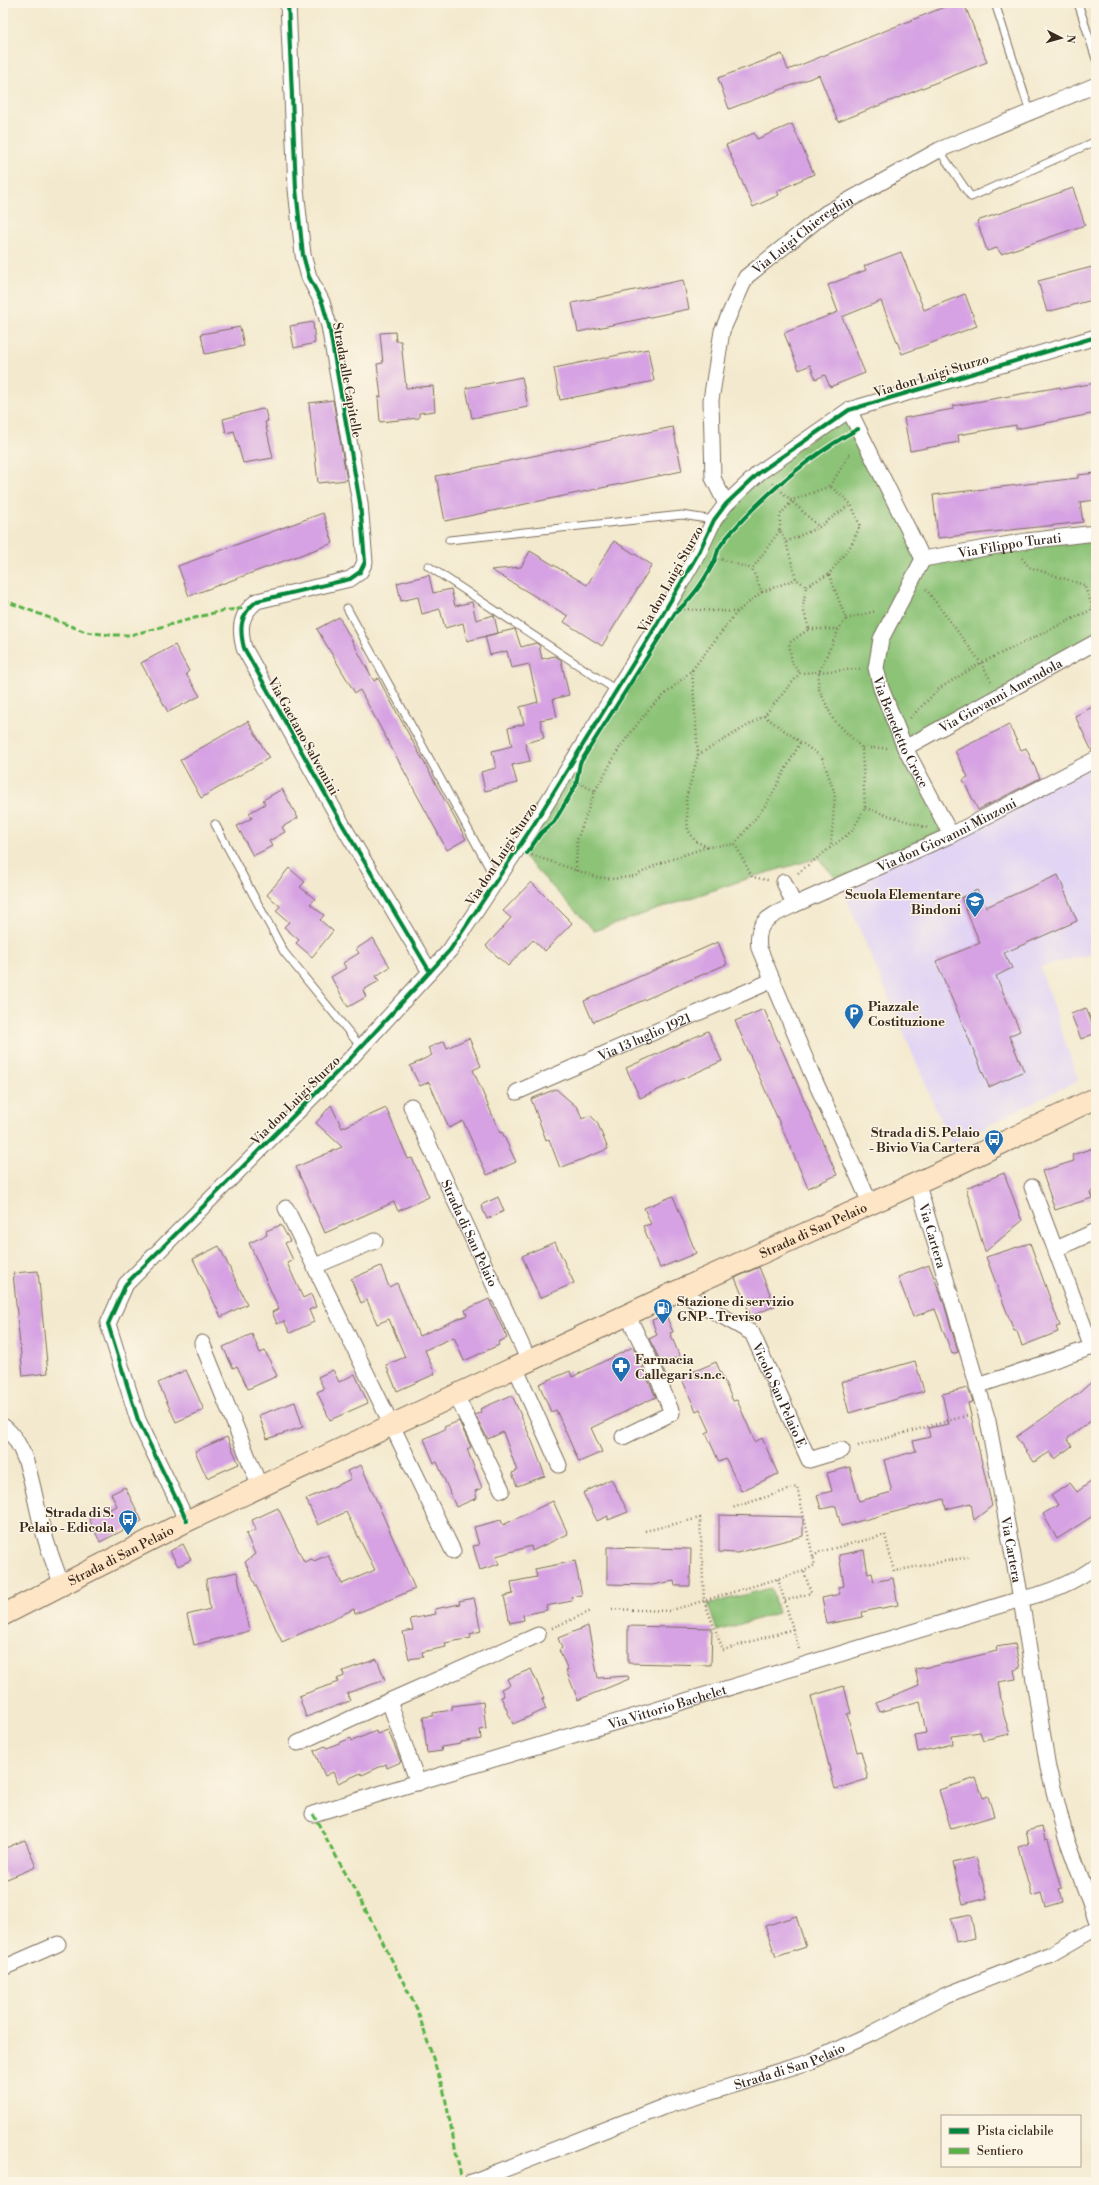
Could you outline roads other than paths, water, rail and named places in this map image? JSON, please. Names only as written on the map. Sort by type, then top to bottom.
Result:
[{"type":"main road","name":"Strada di San Pelaio","points":[[3,1615],[62,1586],[187,1520],[627,1314],[917,1182],[1096,1098]]},
{"type":"street","name":"Strada alle Capitelle","points":[[288,3],[296,189],[303,255],[309,277],[322,302],[330,334],[360,503],[366,562],[360,572]]},
{"type":"street","name":"Via Luigi Chiereghin","points":[[726,504],[713,478],[711,400],[722,331],[746,277],[826,213],[939,150],[1096,85]]},
{"type":"street","name":"Via don Luigi Sturzo","points":[[187,1520],[138,1420],[108,1324],[126,1284],[361,1047],[450,950],[616,690],[699,552],[714,520],[726,504],[760,472],[849,410],[1096,337]]},
{"type":"street","points":[[849,410],[923,559]]},
{"type":"street","name":"Via Filippo Turati","points":[[923,559],[1011,543],[1096,533]]},
{"type":"street","name":"Via Benedetto Croce","points":[[923,559],[881,639],[876,668],[880,688],[905,748],[951,835]]},
{"type":"street","name":"Via Gaetano Salvemini","points":[[360,572],[350,579],[257,601],[248,608],[240,632],[244,648],[338,817],[430,972]]},
{"type":"street","name":"Via Giovanni Amendola","points":[[905,748],[1096,642]]},
{"type":"street","name":"Via don Giovanni Minzoni","points":[[794,905],[951,835],[1096,759]]},
{"type":"street","points":[[784,882],[794,905],[768,918],[760,927],[757,938],[759,948],[772,981],[870,1203]]},
{"type":"street","name":"Via 13 luglio 1921","points":[[517,1092],[772,981]]},
{"type":"street","name":"Strada di San Pelaio","points":[[411,1106],[522,1364],[559,1465]]},
{"type":"street","name":"Via Cartera","points":[[917,1182],[985,1410],[1021,1599],[1048,1768],[1065,1834],[1096,1919]]},
{"type":"street","points":[[977,1386],[1094,1347],[1032,1188]]},
{"type":"street","points":[[286,1208],[453,1551]]},
{"type":"street","points":[[1056,1249],[1096,1231]]},
{"type":"street","points":[[315,1266],[375,1241]]},
{"type":"street","name":"Vicolo San Pelaio E","points":[[678,1291],[752,1333],[809,1460],[842,1450]]},
{"type":"street","points":[[623,1437],[672,1413],[655,1371],[627,1314]]},
{"type":"street","points":[[202,1343],[260,1487]]},
{"type":"street","points":[[456,1395],[502,1490]]},
{"type":"street","points":[[3,1426],[9,1431],[24,1456],[42,1530],[62,1586]]},
{"type":"street","name":"Via Vittorio Bachelet","points":[[313,1814],[1021,1599],[1044,1594],[1079,1578],[1096,1566]]},
{"type":"street","points":[[298,1744],[388,1700],[538,1635]]},
{"type":"street","points":[[388,1700],[418,1782]]},
{"type":"street","name":"Strada di San Pelaio","points":[[472,2182],[663,2107],[812,2061],[873,2033],[944,1996],[1051,1954],[1096,1928]]},
{"type":"street","points":[[3,1968],[58,1944]]},
{"type":"lane","points":[[995,3],[1030,112]]},
{"type":"lane","points":[[1078,3],[1096,59]]},
{"type":"lane","points":[[939,150],[972,197],[1096,141]]},
{"type":"lane","points":[[449,540],[682,515],[714,520]]},
{"type":"lane","points":[[428,566],[616,690]]},
{"type":"lane","points":[[347,608],[496,880]]},
{"type":"lane","points":[[214,824],[284,952],[361,1047]]},
{"type":"place","name":"Scuola Elementare Bindoni","points":[[975,918]]},
{"type":"place","name":"Piazzale Costituzione","points":[[854,1030]]},
{"type":"place","name":"Strada di S. Pelaio - Bivio Via Cartera","points":[[994,1156]]},
{"type":"place","name":"Stazione di servizio GNP - Treviso","points":[[663,1325]]},
{"type":"place","name":"Farmacia Callegari s.n.c.","points":[[621,1383]]},
{"type":"place","name":"Strada di S. Pelaio - Edicola","points":[[128,1536]]}]
